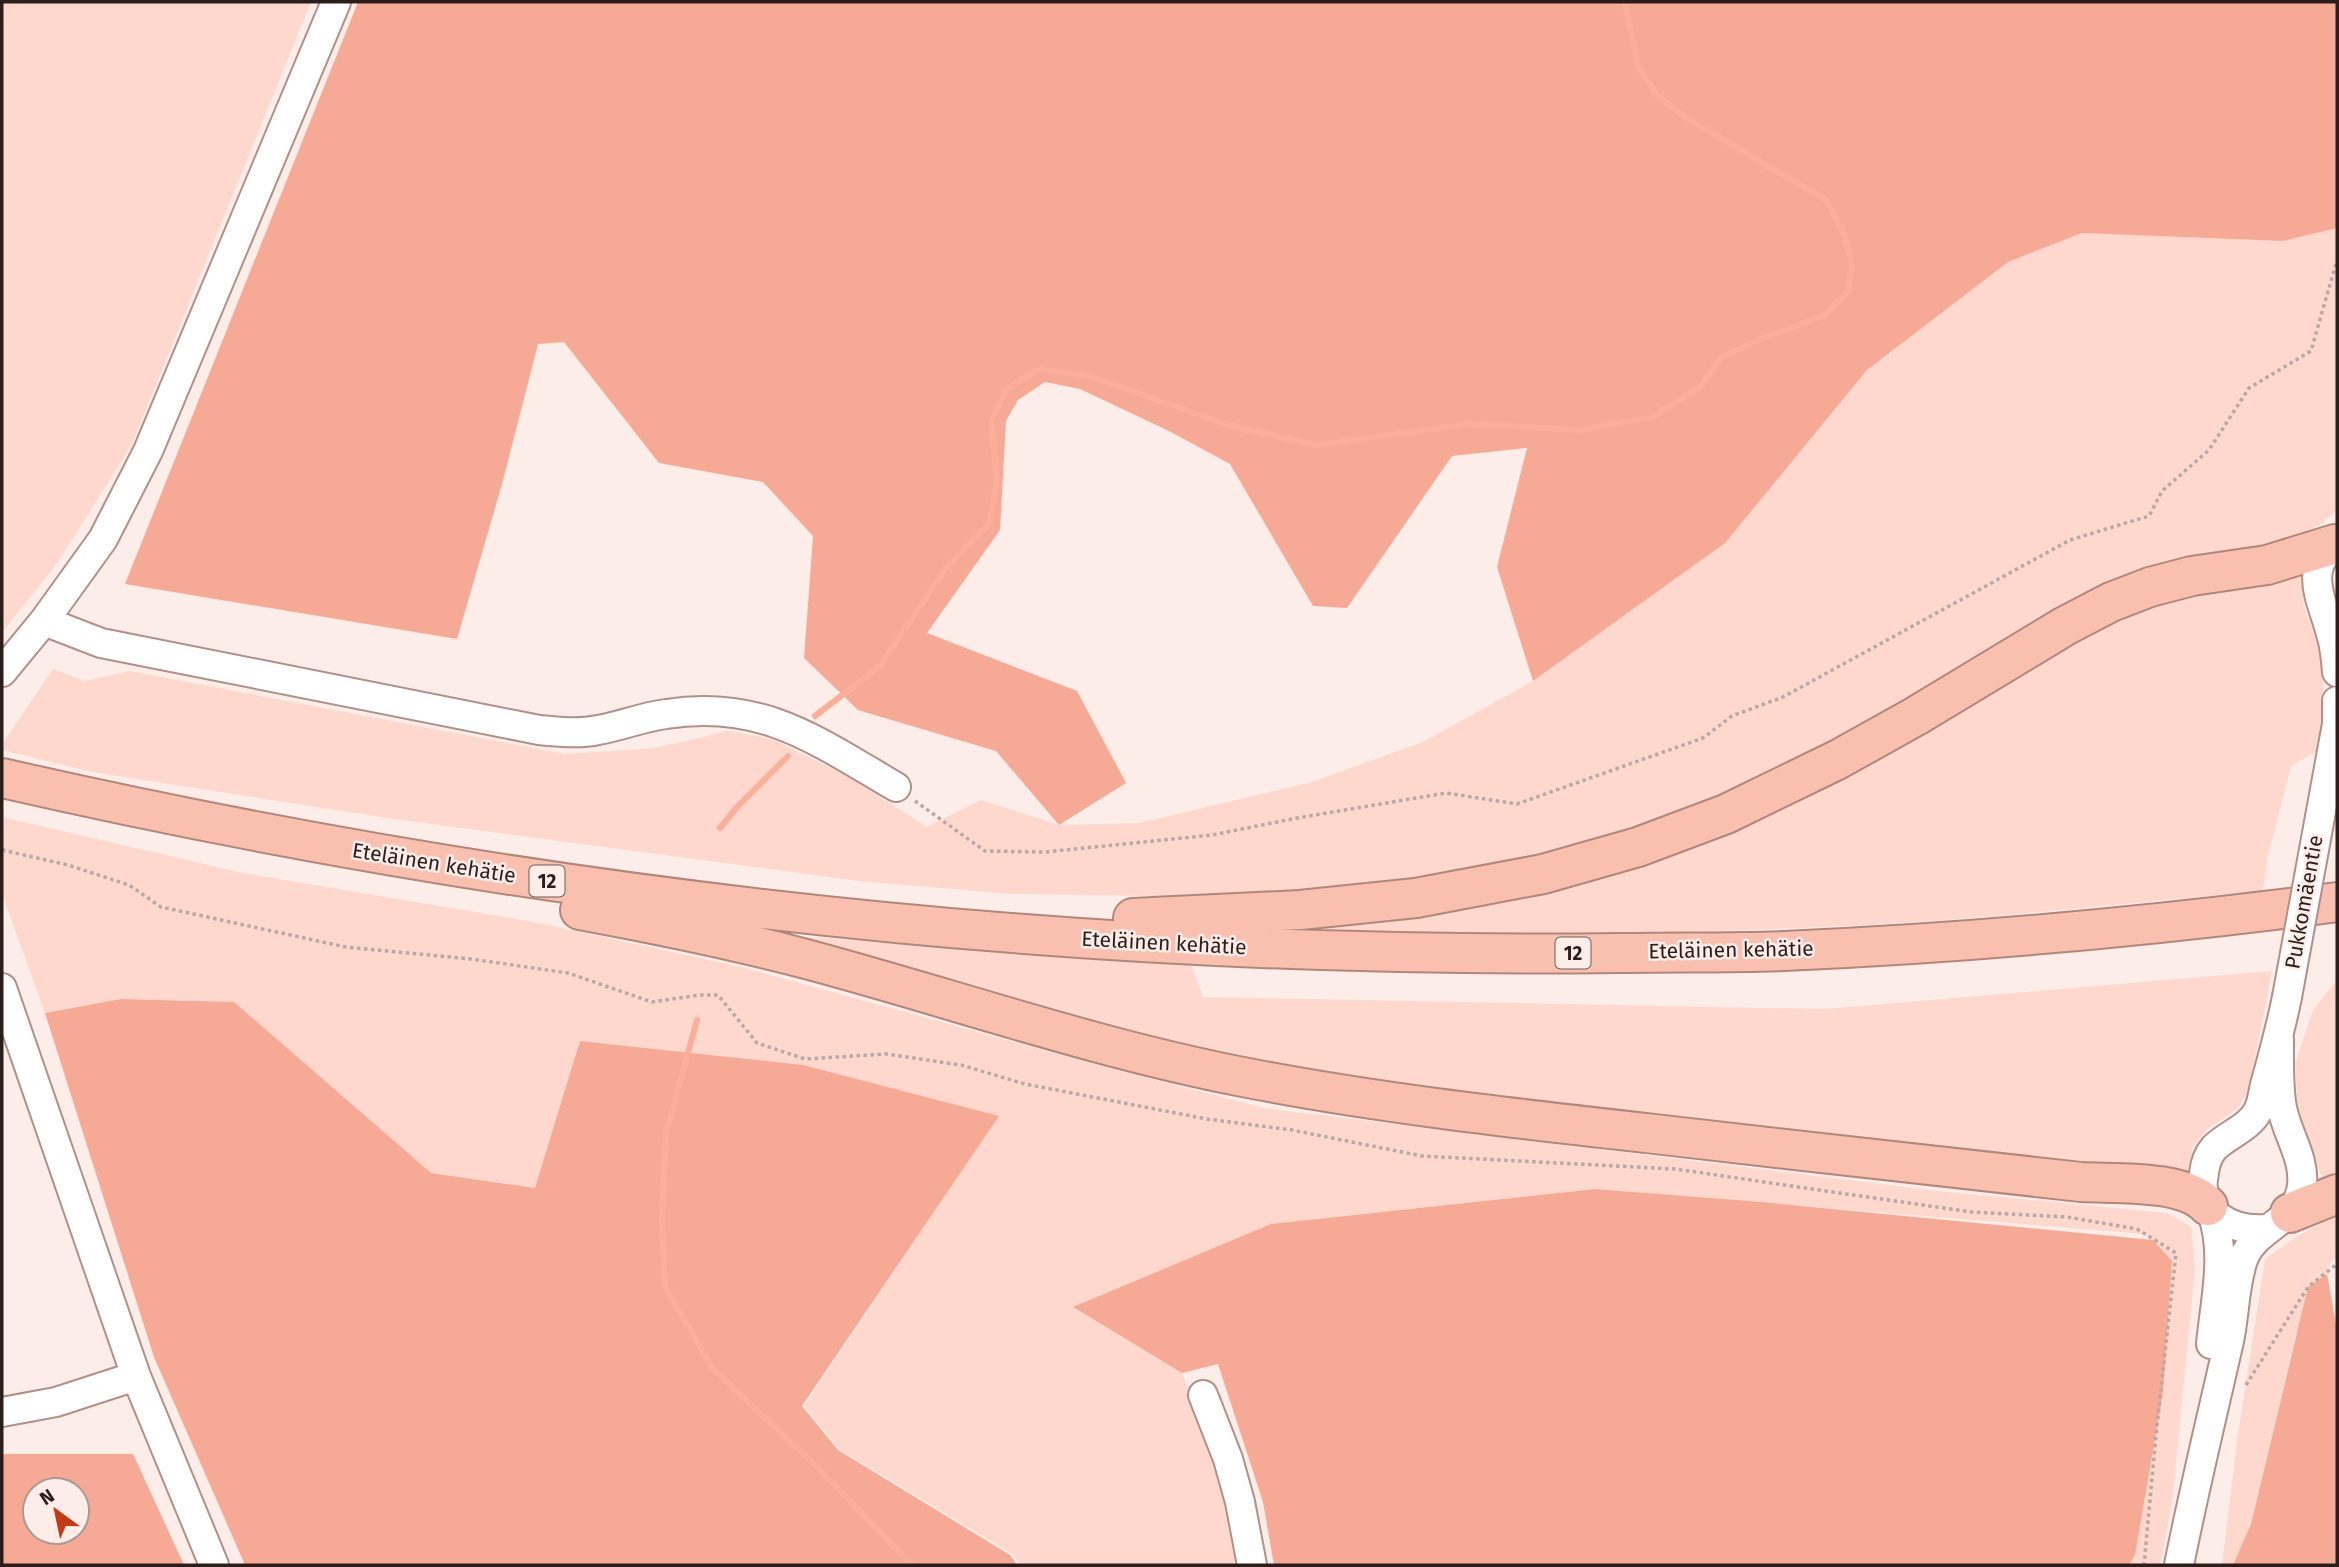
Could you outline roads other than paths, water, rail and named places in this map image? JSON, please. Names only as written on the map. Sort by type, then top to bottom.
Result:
[{"type":"highway","points":[[808,916],[1180,918],[1300,911],[1416,898],[1543,874],[1638,846],[1726,814],[1782,788],[1916,716],[2065,626],[2111,602],[2150,587],[2192,576],[2277,563],[2336,543]]},
{"type":"highway","name":"Eteläinen kehätie","points":[[2,778],[286,838],[525,878],[808,916],[986,932],[1256,948],[1536,954],[1781,951],[2016,937],[2337,902]]},
{"type":"highway","points":[[286,838],[461,886],[662,925],[778,952],[1133,1053],[1245,1077],[1350,1096],[1572,1124],[2081,1182],[2165,1188],[2199,1197],[2210,1209]]},
{"type":"highway","points":[[2278,1221],[2337,1194]]},
{"type":"street","points":[[2,672],[44,621],[103,539],[148,451],[336,2]]},
{"type":"street","points":[[2336,543],[2318,568],[2316,584],[2332,636],[2337,672]]},
{"type":"street","points":[[44,621],[101,643],[539,730],[569,733],[596,731],[663,714],[695,710],[755,715],[810,738],[896,787]]},
{"type":"street","name":"Pukkomäentie","points":[[2202,1455],[2219,1269],[2218,1228],[2202,1179],[2212,1150],[2252,1120],[2259,1108],[2279,1039],[2337,723],[2337,701]]},
{"type":"street","points":[[2,988],[136,1376],[214,1565]]},
{"type":"street","name":"Pukkomäentie","points":[[2179,1565],[2232,1328],[2243,1261],[2249,1245],[2298,1200],[2302,1187],[2302,1171],[2283,1110],[2279,1084],[2279,1039]]},
{"type":"street","points":[[2210,1209],[2238,1228],[2252,1230],[2278,1221]]},
{"type":"street","points":[[2,1412],[56,1402],[136,1376]]},
{"type":"street","points":[[1203,1395],[1228,1459],[1240,1502],[1252,1565]]},
{"type":"waterway","points":[[815,716],[880,666],[946,568],[989,524],[997,481],[991,421],[1007,389],[1039,369],[1089,376],[1231,426],[1316,445],[1469,424],[1580,430],[1653,417],[1700,387],[1721,358],[1759,340],[1825,315],[1848,291],[1852,265],[1844,233],[1826,200],[1685,117],[1657,95],[1638,66],[1625,2]]},
{"type":"waterway","points":[[720,828],[788,756]]},
{"type":"waterway","points":[[697,1020],[666,1133],[662,1221],[665,1287],[713,1369],[812,1462],[912,1565]]}]
